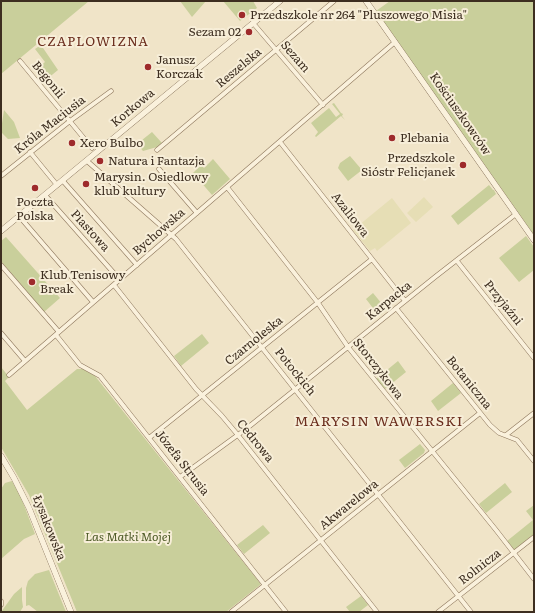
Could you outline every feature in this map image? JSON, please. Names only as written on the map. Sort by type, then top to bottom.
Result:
[{"type":"street","name":"Korkowa","points":[[1,231],[280,1]]},
{"type":"street","name":"Reszelska","points":[[157,150],[334,1]]},
{"type":"street","name":"Kościuszkowców","points":[[366,1],[534,240]]},
{"type":"street","name":"Sezam","points":[[253,23],[323,105]]},
{"type":"street","name":"Bychowska","points":[[9,375],[395,42]]},
{"type":"street","name":"Begonii","points":[[20,61],[92,148]]},
{"type":"street","name":"Króla Maciusia","points":[[1,176],[70,121],[111,91]]},
{"type":"street","name":"Azaliowa","points":[[280,142],[405,301]]},
{"type":"street","points":[[30,152],[57,185]]},
{"type":"street","name":"Potockich","points":[[87,161],[172,235],[296,389],[471,612]]},
{"type":"street","points":[[159,169],[197,213]]},
{"type":"street","points":[[62,181],[137,265]]},
{"type":"street","name":"Storczykowa","points":[[227,187],[318,303],[348,348],[431,452],[465,491],[534,579]]},
{"type":"street","name":"Piastowa","points":[[45,195],[120,280]]},
{"type":"street","name":"Karpacka","points":[[180,477],[296,389],[435,276],[516,214]]},
{"type":"street","points":[[19,216],[93,302]]},
{"type":"street","name":"Czarnoleska","points":[[149,438],[372,259]]},
{"type":"street","name":"Przyjaźni","points":[[456,261],[534,358]]},
{"type":"street","name":"Józefa Strusia","points":[[1,265],[57,333],[80,365],[100,376],[286,612]]},
{"type":"street","name":"Cedrowa","points":[[114,285],[202,396],[237,434],[378,612]]},
{"type":"street","name":"Botaniczna","points":[[396,308],[497,432],[517,440],[534,461]]},
{"type":"street","points":[[1,333],[25,362]]},
{"type":"street","name":"Akwarelowa","points":[[231,612],[480,413]]},
{"type":"street","points":[[506,435],[534,413]]},
{"type":"street","name":"Łysakowska","points":[[1,456],[29,508],[71,612]]},
{"type":"street","name":"Rolnicza","points":[[438,612],[534,537]]},
{"type":"shaded area","points":[[424,197],[433,207],[416,222],[407,213]]},
{"type":"shaded area","points":[[392,198],[411,223],[377,251],[375,248],[370,251],[353,230]]},
{"type":"green space","points":[[1,1],[89,1],[1,74]]},
{"type":"green space","points":[[180,1],[206,1],[192,17]]},
{"type":"green space","name":"Przedszkole nr 264 \"Pluszowego Misia\"","points":[[223,1],[253,1],[257,8],[240,21]]},
{"type":"green space","points":[[390,1],[534,1],[534,235],[376,11]]},
{"type":"green space","points":[[41,45],[58,70],[47,79],[38,68],[45,62],[35,49]]},
{"type":"green space","points":[[334,103],[343,114],[342,116],[345,120],[341,116],[316,137],[315,136],[318,132],[311,123],[329,108],[336,117],[340,114],[332,104]]},
{"type":"green space","points":[[4,110],[14,122],[20,138],[8,139],[2,133],[1,130]]},
{"type":"green space","points":[[152,132],[162,143],[157,147],[143,151],[137,144]]},
{"type":"green space","points":[[350,156],[362,170],[348,181],[338,168],[340,163]]},
{"type":"green space","points":[[213,159],[230,179],[212,195],[193,173],[201,165],[204,168]]},
{"type":"green space","points":[[489,185],[496,194],[458,225],[451,216]]},
{"type":"green space","points":[[526,236],[534,247],[534,270],[519,282],[499,258]]},
{"type":"green space","name":"Klub Tenisowy Break","points":[[6,237],[60,298],[44,312],[1,261],[1,241]]},
{"type":"green space","points":[[373,293],[387,310],[379,316],[366,299]]},
{"type":"green space","points":[[202,334],[209,343],[181,366],[174,356]]},
{"type":"green space","points":[[398,361],[406,372],[385,389],[376,379]]},
{"type":"green space","name":"Las Matki Mojej","points":[[1,367],[9,377],[5,381],[27,410],[77,369],[83,369],[95,376],[260,583],[260,585],[226,612],[77,612],[29,495],[1,447]]},
{"type":"green space","points":[[453,383],[461,393],[438,411],[431,401]]},
{"type":"green space","points":[[420,444],[425,450],[424,453],[405,468],[399,460]]},
{"type":"green space","points":[[12,481],[21,497],[35,534],[24,539],[1,559],[1,489],[5,483]]},
{"type":"green space","points":[[505,483],[512,492],[486,513],[479,504]]},
{"type":"green space","points":[[534,505],[534,534],[514,550],[507,541],[533,520],[526,511]]},
{"type":"green space","points":[[263,525],[270,533],[244,554],[237,545]]},
{"type":"green space","points":[[49,570],[66,612],[38,612],[29,605],[26,606],[26,588],[28,581],[35,574]]},
{"type":"green space","points":[[22,587],[23,607],[20,612],[1,612],[14,594]]},
{"type":"green space","points":[[361,596],[368,605],[359,612],[350,612],[346,607]]},
{"type":"place","name":"Przedszkole nr 264 \"Pluszowego Misia\"","points":[[242,15]]},
{"type":"place","name":"Sezam 02","points":[[249,32]]},
{"type":"place","name":"Janusz Korczak","points":[[148,67]]},
{"type":"place","name":"Plebania","points":[[392,138]]},
{"type":"place","name":"Xero Bulbo","points":[[72,143]]},
{"type":"place","name":"Natura i Fantazja","points":[[100,161]]},
{"type":"place","name":"Przedszkole Sióstr Felicjanek","points":[[463,165]]},
{"type":"place","name":"Marysin. Osiedlowy klub kultury","points":[[86,184]]},
{"type":"place","name":"Poczta Polska","points":[[35,188]]},
{"type":"place","name":"Klub Tenisowy Break","points":[[32,282]]},
{"type":"district","name":"CZAPLOWIZNA","points":[[93,42]]},
{"type":"district","name":"MARYSIN WAWERSKI","points":[[379,422]]}]
